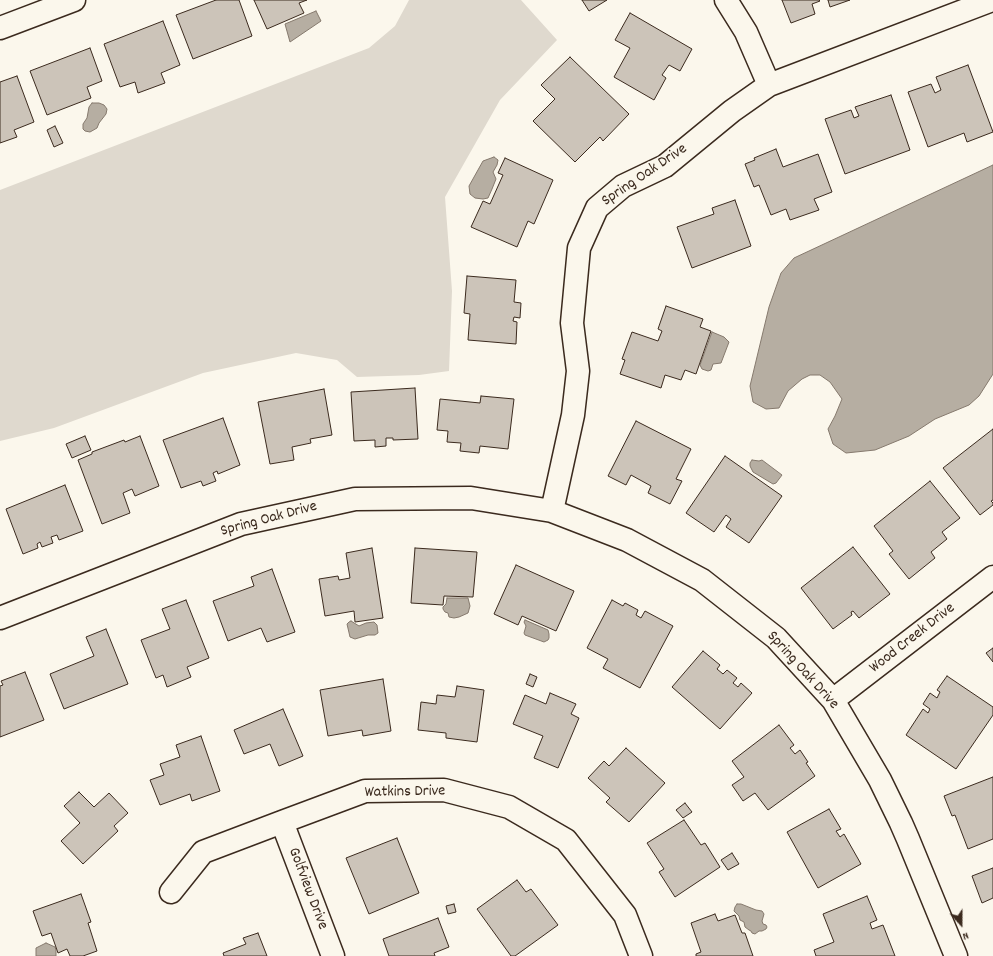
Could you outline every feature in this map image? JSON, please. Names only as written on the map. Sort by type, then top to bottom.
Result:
[{"type":"street","points":[[0,28],[74,0]]},
{"type":"street","points":[[726,0],[746,32],[769,85]]},
{"type":"street","name":"Spring Oak Drive","points":[[552,511],[573,415],[578,371],[572,323],[579,248],[597,208],[623,186],[665,166],[732,111],[769,85],[992,0]]},
{"type":"street","name":"Spring Oak Drive","points":[[0,618],[241,524],[355,499],[471,498],[552,511],[627,540],[702,580],[776,638],[833,700],[880,780],[901,823],[956,956]]},
{"type":"street","name":"Wood Creek Drive","points":[[833,700],[993,577]]},
{"type":"street","name":"Watkins Drive","points":[[171,892],[203,852],[282,822],[365,791],[444,790],[509,807],[566,840],[625,915],[641,956]]},
{"type":"street","name":"Golfview Drive","points":[[282,822],[333,956]]},
{"type":"shaded area","points":[[409,0],[521,0],[557,40],[500,100],[445,197],[452,291],[449,371],[419,375],[357,377],[337,360],[296,353],[203,373],[54,428],[0,441],[0,190],[369,48],[395,26]]},
{"type":"shaded area","points":[[316,11],[321,21],[290,42],[285,24]]},
{"type":"shaded area","points":[[92,103],[104,105],[107,109],[106,114],[97,128],[90,132],[83,129],[83,124],[87,118],[89,107]]},
{"type":"shaded area","points":[[494,157],[498,160],[493,172],[496,179],[488,198],[475,198],[470,194],[469,186],[483,161]]},
{"type":"shaded area","points":[[993,165],[993,374],[979,396],[969,405],[935,419],[909,436],[875,450],[846,453],[833,444],[828,429],[842,399],[830,382],[820,375],[810,375],[802,379],[788,391],[779,408],[766,409],[753,402],[750,386],[769,307],[781,273],[794,258]]},
{"type":"shaded area","points":[[712,332],[724,337],[729,342],[721,363],[713,364],[711,370],[708,371],[702,369],[700,365]]},
{"type":"shaded area","points":[[752,460],[762,460],[782,475],[776,483],[773,484],[753,472],[750,466]]},
{"type":"shaded area","points":[[447,598],[468,598],[470,606],[468,613],[459,617],[449,617],[448,613],[443,609]]},
{"type":"shaded area","points":[[525,620],[548,630],[548,640],[544,642],[525,635]]},
{"type":"shaded area","points":[[351,621],[359,626],[374,622],[377,625],[378,633],[355,639],[350,637],[347,624]]},
{"type":"shaded area","points":[[737,904],[762,911],[764,914],[762,921],[767,927],[766,929],[755,934],[745,927],[744,922],[740,920],[739,916],[734,911]]},
{"type":"shaded area","points":[[46,943],[55,947],[56,956],[36,956],[36,948]]},
{"type":"building","points":[[216,0],[239,0],[252,36],[193,59],[176,15]]},
{"type":"building","points":[[254,0],[307,0],[299,3],[304,13],[267,29]]},
{"type":"building","points":[[582,0],[607,0],[589,11]]},
{"type":"building","points":[[782,0],[820,1],[812,4],[815,14],[791,23]]},
{"type":"building","points":[[828,0],[850,0],[830,7]]},
{"type":"building","points":[[630,13],[692,49],[680,71],[669,65],[662,75],[666,78],[654,100],[614,77],[630,48],[615,40]]},
{"type":"building","points":[[163,21],[180,65],[161,73],[165,83],[138,93],[135,82],[120,87],[104,44]]},
{"type":"building","points":[[90,48],[102,81],[87,87],[91,98],[47,115],[30,71]]},
{"type":"building","points":[[570,57],[629,114],[603,141],[600,137],[575,162],[533,121],[555,99],[541,85]]},
{"type":"building","points":[[968,65],[993,132],[967,142],[964,133],[928,147],[908,92],[931,84],[935,93],[941,90],[936,77]]},
{"type":"building","points":[[17,76],[34,122],[14,130],[17,137],[0,143],[0,82]]},
{"type":"building","points":[[891,95],[910,150],[845,174],[825,119],[851,110],[854,118],[859,116],[855,107]]},
{"type":"building","points":[[55,126],[63,143],[54,147],[47,130]]},
{"type":"building","points":[[776,149],[783,167],[818,154],[832,192],[814,199],[819,210],[790,220],[786,209],[771,215],[759,185],[754,187],[745,164],[755,160],[754,158]]},
{"type":"building","points":[[505,158],[553,180],[534,224],[528,221],[517,247],[471,227],[483,201],[490,204],[503,175],[498,173]]},
{"type":"building","points":[[735,200],[751,246],[692,268],[677,227],[714,214],[712,208]]},
{"type":"building","points":[[467,276],[516,280],[514,302],[521,303],[520,318],[514,317],[513,321],[517,322],[516,344],[468,340],[470,314],[464,313]]},
{"type":"building","points":[[666,306],[703,319],[700,327],[711,331],[696,374],[685,370],[681,380],[665,375],[661,388],[620,374],[625,360],[622,359],[632,332],[658,341],[662,331],[658,329]]},
{"type":"building","points":[[415,388],[418,439],[393,440],[393,438],[386,438],[386,446],[375,447],[375,440],[354,441],[351,392]]},
{"type":"building","points":[[324,389],[332,435],[310,439],[311,443],[292,447],[294,460],[270,464],[258,402]]},
{"type":"building","points":[[481,396],[514,399],[508,449],[480,446],[479,453],[460,451],[461,443],[447,442],[448,431],[437,430],[440,399],[480,403]]},
{"type":"building","points":[[223,418],[240,465],[218,474],[217,471],[213,473],[216,481],[203,486],[201,481],[181,488],[163,440]]},
{"type":"building","points":[[636,421],[691,449],[676,479],[682,481],[670,504],[648,493],[651,486],[631,475],[626,485],[608,476]]},
{"type":"building","points":[[993,429],[993,500],[991,501],[993,505],[980,515],[943,468]]},
{"type":"building","points":[[85,436],[91,450],[72,458],[66,444]]},
{"type":"building","points":[[140,436],[159,486],[135,496],[132,489],[123,493],[130,513],[102,524],[78,460],[92,454],[92,452],[124,440],[125,442]]},
{"type":"building","points":[[725,456],[782,496],[749,543],[726,527],[731,519],[726,515],[714,532],[686,513]]},
{"type":"building","points":[[930,481],[960,518],[942,532],[947,539],[931,552],[935,558],[909,579],[889,554],[893,551],[874,526]]},
{"type":"building","points":[[65,485],[83,531],[59,540],[57,535],[51,537],[53,543],[42,547],[40,542],[37,544],[38,548],[23,554],[6,509]]},
{"type":"building","points":[[853,547],[890,594],[859,618],[853,611],[851,612],[852,615],[833,629],[801,588]]},
{"type":"building","points":[[372,548],[383,618],[355,622],[354,611],[325,616],[319,579],[338,576],[339,580],[350,578],[346,553]]},
{"type":"building","points":[[415,548],[477,552],[473,597],[444,596],[443,605],[411,603]]},
{"type":"building","points":[[516,565],[574,591],[556,631],[522,616],[518,625],[494,614]]},
{"type":"building","points":[[272,569],[295,632],[267,642],[261,628],[228,641],[213,601],[254,586],[251,577]]},
{"type":"building","points":[[186,600],[209,658],[187,667],[191,677],[167,687],[163,675],[156,678],[141,640],[170,629],[162,609]]},
{"type":"building","points":[[612,600],[623,606],[625,603],[638,610],[636,615],[641,618],[645,611],[673,626],[640,688],[603,668],[608,659],[587,648]]},
{"type":"building","points":[[106,629],[128,684],[64,709],[50,674],[94,656],[86,637]]},
{"type":"building","points":[[993,648],[993,662],[986,653]]},
{"type":"building","points":[[703,651],[720,665],[717,669],[723,674],[727,670],[737,678],[733,683],[738,687],[741,683],[752,693],[720,729],[672,687]]},
{"type":"building","points":[[25,672],[44,720],[0,737],[0,686],[3,685],[1,681]]},
{"type":"building","points":[[530,674],[537,677],[533,687],[526,684]]},
{"type":"building","points":[[947,676],[993,707],[993,715],[956,769],[906,735],[923,709],[928,713],[930,709],[923,704],[930,693],[937,698],[940,692],[937,690]]},
{"type":"building","points":[[383,679],[391,731],[363,736],[362,730],[328,736],[320,690]]},
{"type":"building","points":[[457,686],[484,690],[477,742],[446,738],[446,733],[418,730],[421,702],[436,704],[437,695],[455,697]]},
{"type":"building","points":[[550,693],[576,704],[571,714],[579,718],[558,768],[534,758],[543,736],[513,724],[525,695],[546,704]]},
{"type":"building","points":[[283,709],[303,756],[279,766],[270,744],[244,754],[234,730]]},
{"type":"building","points":[[779,725],[794,745],[790,748],[795,754],[800,750],[808,762],[806,763],[815,776],[768,810],[755,793],[743,801],[732,785],[744,777],[732,761]]},
{"type":"building","points":[[201,736],[220,791],[192,801],[190,794],[160,805],[150,780],[164,775],[160,764],[180,757],[176,745]]},
{"type":"building","points":[[626,748],[665,783],[629,822],[606,802],[610,798],[588,778],[604,761],[609,766]]},
{"type":"building","points":[[993,777],[993,839],[968,849],[955,815],[952,816],[944,796]]},
{"type":"building","points":[[79,792],[94,807],[109,793],[128,813],[114,826],[118,831],[83,864],[61,841],[80,823],[64,806]]},
{"type":"building","points":[[685,803],[692,812],[683,818],[676,810]]},
{"type":"building","points":[[829,809],[841,829],[836,831],[840,837],[844,834],[861,864],[818,888],[787,832]]},
{"type":"building","points":[[684,820],[701,845],[705,843],[720,867],[675,897],[659,872],[664,869],[647,843]]},
{"type":"building","points":[[397,838],[419,893],[369,914],[346,858]]},
{"type":"building","points":[[732,853],[739,864],[728,870],[721,860]]},
{"type":"building","points":[[993,868],[993,898],[982,903],[972,876]]},
{"type":"building","points":[[517,880],[526,892],[531,889],[558,925],[515,956],[511,956],[477,909]]},
{"type":"building","points":[[81,894],[91,922],[88,923],[97,951],[83,956],[70,956],[67,949],[58,953],[51,933],[42,936],[33,911]]},
{"type":"building","points":[[867,896],[877,920],[870,923],[872,929],[883,925],[895,956],[816,956],[814,950],[834,942],[823,914]]},
{"type":"building","points":[[454,904],[456,912],[448,914],[446,906]]},
{"type":"building","points":[[715,914],[718,921],[735,915],[742,933],[745,933],[753,956],[696,956],[696,954],[701,952],[691,923]]},
{"type":"building","points":[[438,918],[449,947],[434,953],[435,956],[389,956],[383,939]]},
{"type":"building","points":[[258,933],[267,956],[224,956],[223,953],[246,944],[243,938]]}]
